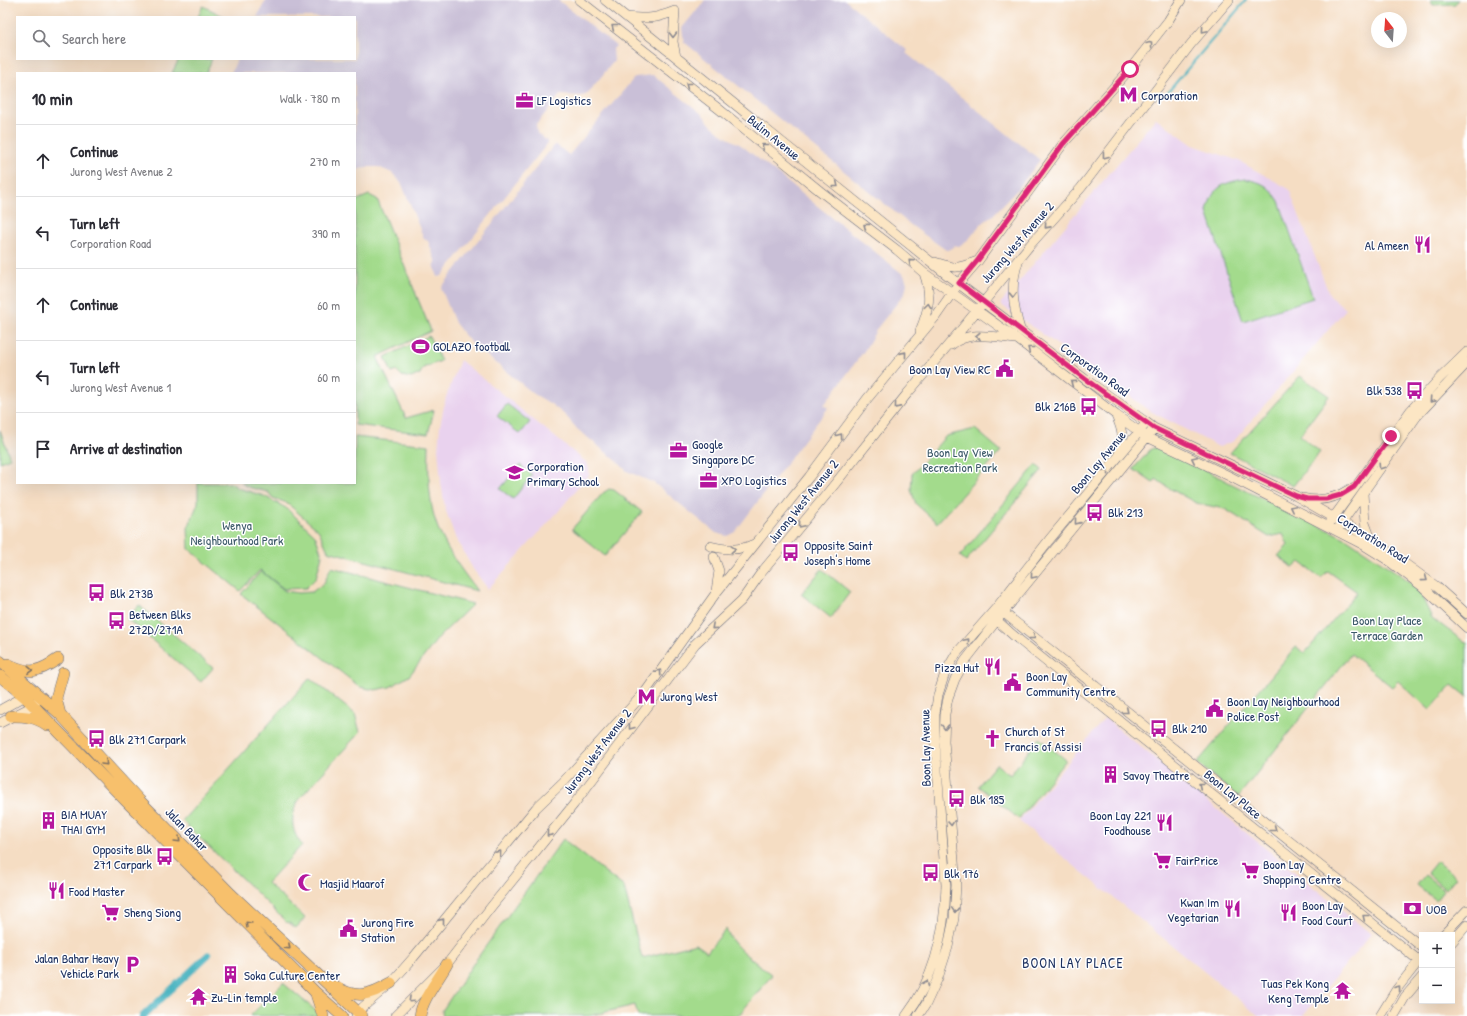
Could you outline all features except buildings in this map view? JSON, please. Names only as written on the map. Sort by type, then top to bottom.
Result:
[{"type":"main road","name":"Bulim Avenue","points":[[579,0],[897,250],[924,274],[952,293]]},
{"type":"main road","name":"Bulim Avenue","points":[[605,0],[959,283]]},
{"type":"main road","name":"Jurong West Avenue 2","points":[[359,1015],[363,1007],[391,983],[536,808],[563,782],[646,691],[716,593],[734,572],[755,543],[810,478],[867,399],[918,338],[978,260],[1063,144],[1130,69],[1168,20],[1181,0]]},
{"type":"main road","name":"Jurong West Avenue 2","points":[[395,1016],[448,964],[574,804],[695,644],[742,600],[761,573],[907,394],[1030,245],[1081,188],[1191,44],[1229,0]]},
{"type":"main road","points":[[626,17],[644,19],[659,18],[675,12],[673,42],[676,57]]},
{"type":"main road","points":[[930,260],[951,268],[956,268],[978,260]]},
{"type":"main road","points":[[1019,260],[1012,297],[1020,329]]},
{"type":"main road","points":[[918,338],[928,307],[929,291],[924,274]]},
{"type":"main road","name":"Corporation Road","points":[[959,283],[1085,379],[1154,428],[1296,496],[1333,517],[1340,526],[1423,587],[1467,628]]},
{"type":"main road","name":"Corporation Road","points":[[952,293],[1017,339],[1144,435],[1328,525],[1340,526],[1371,539],[1437,587],[1467,614]]},
{"type":"main road","points":[[942,353],[954,342],[974,335],[1017,339]]},
{"type":"main road","points":[[1328,525],[1411,410],[1440,378],[1467,352]]},
{"type":"main road","points":[[1340,526],[1417,416],[1467,363]]},
{"type":"main road","points":[[1116,415],[1121,425],[1123,445],[1118,457]]},
{"type":"main road","name":"Boon Lay Avenue","points":[[906,1016],[926,986],[935,960],[942,931],[946,904],[946,884],[935,743],[935,714],[938,695],[945,673],[956,654],[994,617],[1144,435],[1146,422]]},
{"type":"main road","name":"Boon Lay Avenue","points":[[1000,610],[1049,540],[1118,457],[1154,428]]},
{"type":"main road","points":[[1296,496],[1307,499],[1326,499],[1341,495],[1354,487]]},
{"type":"main road","points":[[1363,493],[1365,523],[1371,539]]},
{"type":"main road","points":[[710,546],[735,550],[755,543]]},
{"type":"main road","points":[[714,557],[719,571],[716,593]]},
{"type":"main road","name":"Boon Lay Place","points":[[1000,610],[1419,944]]},
{"type":"main road","name":"Boon Lay Avenue","points":[[918,1016],[926,1004],[938,978],[948,947],[954,918],[956,885],[944,741],[945,714],[948,698],[965,661],[994,617]]},
{"type":"main road","name":"Boon Lay Place","points":[[994,617],[1013,635],[1419,958]]},
{"type":"main road","points":[[0,661],[16,669],[34,671],[39,670],[58,658]]},
{"type":"main road","name":"Jalan Bahar","points":[[0,661],[33,695],[33,706],[315,992],[342,1016]]},
{"type":"main road","points":[[60,714],[56,698],[63,673]]},
{"type":"main road","name":"Jalan Bahar","points":[[0,676],[33,695],[60,714],[128,788],[231,894],[359,1015]]},
{"type":"main road","points":[[0,710],[33,695]]},
{"type":"main road","points":[[0,722],[33,706]]},
{"type":"main road","points":[[11,716],[31,717],[40,720],[62,736]]},
{"type":"main road","points":[[125,800],[128,796],[128,788]]},
{"type":"main road","points":[[1240,817],[1243,811],[1248,809]]},
{"type":"main road","points":[[1446,932],[1467,910]]},
{"type":"main road","points":[[1387,934],[1391,932],[1394,924]]},
{"type":"main road","points":[[1455,939],[1467,925]]},
{"type":"main road","points":[[1380,1016],[1396,990],[1419,962]]},
{"type":"main road","points":[[420,1016],[429,994],[448,964]]},
{"type":"main road","points":[[313,971],[344,991],[357,994],[368,994],[391,983]]},
{"type":"main road","points":[[1394,1016],[1405,997],[1419,981]]},
{"type":"main road","points":[[315,992],[323,1016]]},
{"type":"shaded area","points":[[266,0],[558,0],[616,46],[613,49],[614,61],[587,94],[582,96],[560,95],[536,125],[537,133],[547,141],[547,144],[442,276],[438,277],[434,266],[436,262],[428,241],[424,239],[401,182],[392,173],[378,167],[365,167],[356,171],[356,72],[231,72],[237,60],[356,60],[356,16],[258,16]]},
{"type":"shaded area","points":[[705,0],[845,0],[908,51],[906,53],[1040,160],[1016,191],[992,216],[980,225],[969,239],[959,246],[954,246],[949,250],[946,250],[912,226],[684,42],[682,28]]},
{"type":"shaded area","points":[[653,75],[702,114],[711,125],[726,137],[741,145],[904,275],[907,283],[905,293],[878,327],[864,351],[824,405],[828,408],[735,532],[727,536],[716,533],[654,483],[627,471],[617,461],[577,429],[566,416],[551,404],[534,394],[470,342],[455,323],[441,288],[555,144],[569,155],[635,77]]},
{"type":"shaded area","points":[[1156,118],[1193,145],[1239,161],[1289,189],[1330,296],[1346,309],[1234,441],[1219,447],[1152,412],[1000,304]]},
{"type":"shaded area","name":"Corporation Primary School","points":[[460,360],[587,463],[589,468],[589,475],[557,513],[488,589],[473,569],[455,537],[445,508],[441,483],[438,449],[440,425],[446,397]]},
{"type":"shaded area","name":"Boon Lay Place","points":[[1105,718],[1371,934],[1303,1016],[1259,1016],[1019,821]]},
{"type":"green space","points":[[1430,0],[1459,0],[1455,4],[1433,5]]},
{"type":"green space","points":[[203,6],[223,16],[198,16]]},
{"type":"green space","points":[[178,60],[212,60],[206,72],[172,72]]},
{"type":"green space","points":[[1245,179],[1261,183],[1269,188],[1279,201],[1313,298],[1243,321],[1207,212],[1212,197],[1219,188],[1230,182]]},
{"type":"green space","points":[[369,195],[377,199],[431,331],[377,357],[406,418],[434,410],[428,434],[356,425],[356,201]]},
{"type":"green space","name":"GOLAZO football","points":[[429,336],[441,361],[423,368],[420,374],[411,378],[402,376],[397,371],[392,373],[385,357]]},
{"type":"green space","points":[[1300,376],[1329,396],[1300,435],[1320,452],[1293,486],[1230,453]]},
{"type":"green space","points":[[507,404],[530,422],[520,434],[497,416]]},
{"type":"green space","name":"Boon Lay View Recreation Park","points":[[975,429],[1001,451],[937,523],[916,504],[911,490],[912,474],[946,436]]},
{"type":"green space","points":[[0,430],[10,458],[0,462]]},
{"type":"green space","points":[[356,437],[429,445],[429,481],[434,517],[450,553],[477,591],[328,551],[319,531],[287,503],[273,498],[268,492],[248,487],[243,484],[356,484]]},
{"type":"green space","name":"Boon Lay Place Terrace Garden","points":[[1160,446],[1234,485],[1347,539],[1399,574],[1418,589],[1432,618],[1463,641],[1467,642],[1467,697],[1452,685],[1430,710],[1398,681],[1392,687],[1351,654],[1238,797],[1197,763],[1296,647],[1305,653],[1357,592],[1328,571],[1321,578],[1300,562],[1293,568],[1278,556],[1288,545],[1283,534],[1269,537],[1225,509],[1196,503],[1156,479],[1153,483],[1133,469],[1151,449]]},
{"type":"green space","points":[[520,465],[532,475],[513,499],[500,489]]},
{"type":"green space","points":[[1036,465],[1042,470],[966,561],[960,556]]},
{"type":"green space","name":"Wenya Neighbourhood Park","points":[[198,484],[232,484],[238,488],[264,496],[286,508],[315,535],[322,555],[316,578],[306,588],[284,589],[260,570],[240,591],[189,549],[188,528],[198,503]]},
{"type":"green space","points":[[609,489],[614,490],[642,512],[605,556],[572,529],[603,493]]},
{"type":"green space","points":[[331,567],[473,604],[439,637],[409,676],[390,687],[375,690],[360,687],[241,594],[261,571],[285,591],[299,593],[312,592],[324,583]]},
{"type":"green space","points":[[822,569],[850,592],[831,618],[801,594]]},
{"type":"green space","points":[[139,605],[213,668],[201,682],[127,619]]},
{"type":"green space","points":[[310,678],[355,714],[360,732],[300,798],[294,810],[293,828],[302,845],[267,883],[305,918],[296,928],[288,922],[287,923],[182,821]]},
{"type":"green space","points":[[1039,738],[1066,760],[1019,819],[978,786],[996,764],[1010,775]]},
{"type":"green space","points":[[563,839],[624,887],[642,958],[696,944],[707,952],[726,929],[729,936],[739,948],[772,975],[738,1016],[638,1016],[635,1005],[589,1016],[443,1016],[442,1011],[473,964]]},
{"type":"green space","points":[[1437,861],[1456,877],[1446,889],[1427,873]]},
{"type":"green space","points":[[1425,875],[1444,890],[1436,900],[1417,885]]},
{"type":"green space","points":[[283,983],[322,1016],[250,1016]]},
{"type":"waterway","points":[[1168,92],[1246,0]]},
{"type":"waterway","points":[[143,1016],[208,955]]},
{"type":"place","name":"Corporation","points":[[1128,95]]},
{"type":"place","name":"LF Logistics","points":[[524,100]]},
{"type":"place","name":"Al Ameen","points":[[1422,245]]},
{"type":"place","name":"GOLAZO football","points":[[420,346]]},
{"type":"place","name":"Boon Lay View RC","points":[[1004,369]]},
{"type":"place","name":"Blk 538","points":[[1415,390]]},
{"type":"place","name":"Blk 216B","points":[[1089,406]]},
{"type":"place","name":"Google Singapore DC","points":[[679,451]]},
{"type":"place","name":"Corporation Primary School","points":[[514,473]]},
{"type":"place","name":"XPO Logistics","points":[[708,480]]},
{"type":"place","name":"Blk 213","points":[[1095,512]]},
{"type":"place","name":"Opposite Saint Joseph's Home","points":[[791,552]]},
{"type":"place","name":"Blk 273B","points":[[97,593]]},
{"type":"place","name":"Between Blks 272D/271A","points":[[116,621]]},
{"type":"place","name":"Pizza Hut","points":[[992,667]]},
{"type":"place","name":"Boon Lay Community Centre","points":[[1013,683]]},
{"type":"place","name":"Jurong West","points":[[647,696]]},
{"type":"place","name":"Boon Lay Neighbourhood Police Post","points":[[1214,708]]},
{"type":"place","name":"Blk 210","points":[[1159,728]]},
{"type":"place","name":"Church of St Francis of Assisi","points":[[992,738]]},
{"type":"place","name":"Blk 271 Carpark","points":[[96,739]]},
{"type":"place","name":"Savoy Theatre","points":[[1110,775]]},
{"type":"place","name":"Blk 185","points":[[957,799]]},
{"type":"place","name":"BIA MUAY THAI GYM","points":[[48,821]]},
{"type":"place","name":"Boon Lay 221 Foodhouse","points":[[1164,822]]},
{"type":"place","name":"Opposite Blk 271 Carpark","points":[[165,856]]},
{"type":"place","name":"FairPrice","points":[[1163,860]]},
{"type":"place","name":"Boon Lay Shopping Centre","points":[[1250,871]]},
{"type":"place","name":"Blk 176","points":[[931,873]]},
{"type":"place","name":"Masjid Maarof","points":[[307,883]]},
{"type":"place","name":"Food Master","points":[[56,891]]},
{"type":"place","name":"Kwan Im Vegetarian","points":[[1232,909]]},
{"type":"place","name":"UOB","points":[[1413,909]]},
{"type":"place","name":"Sheng Siong","points":[[111,912]]},
{"type":"place","name":"Boon Lay Food Court","points":[[1289,912]]},
{"type":"place","name":"Jurong Fire Station","points":[[348,929]]},
{"type":"place","name":"Jalan Bahar Heavy Vehicle Park","points":[[132,965]]},
{"type":"place","name":"Soka Culture Center","points":[[231,975]]},
{"type":"place","name":"Tuas Pek Kong Keng Temple","points":[[1342,990]]},
{"type":"place","name":"Zu-Lin temple","points":[[198,997]]},
{"type":"district","name":"BOON LAY PLACE","points":[[1073,963]]},
{"type":"route","points":[[1130,69],[1063,144],[978,260],[959,283],[1085,379],[1154,428],[1296,496],[1307,499],[1326,499],[1341,495],[1354,487],[1391,436]]}]
